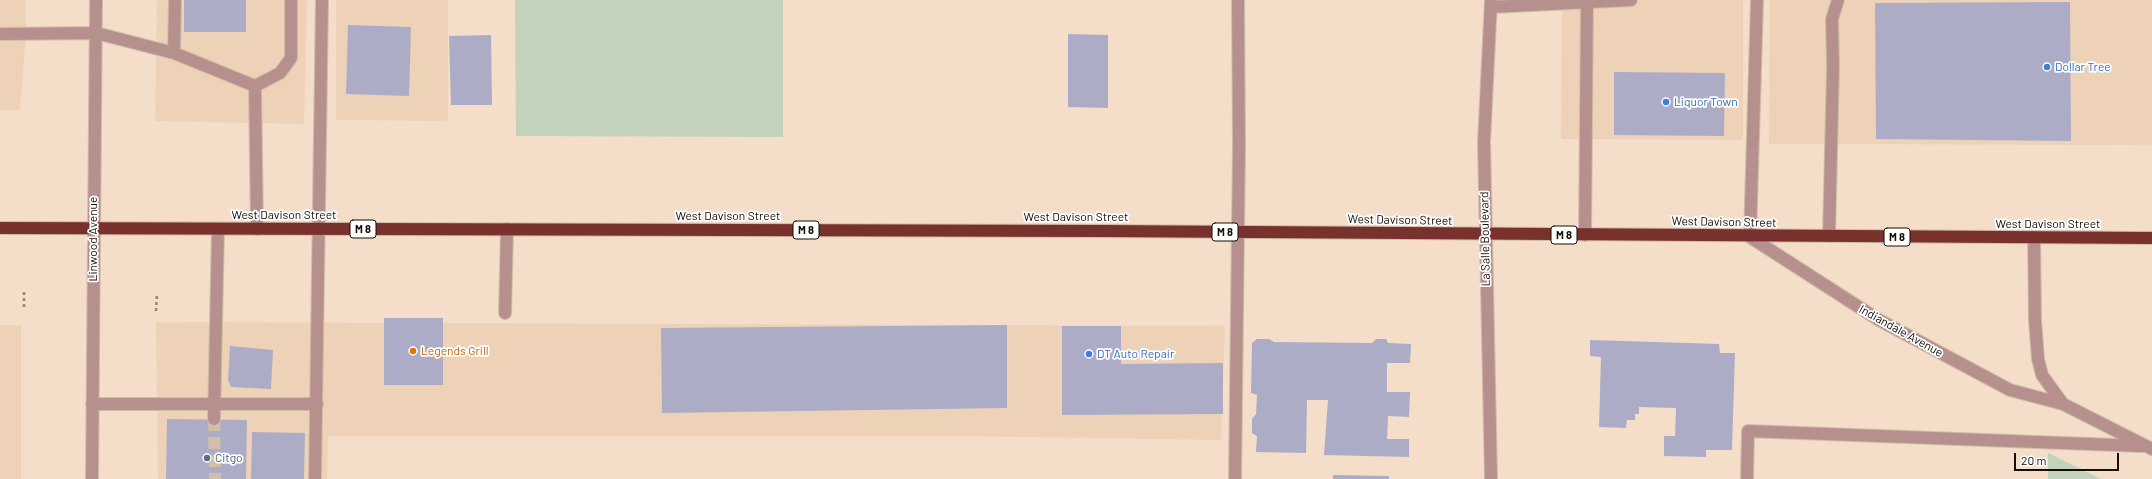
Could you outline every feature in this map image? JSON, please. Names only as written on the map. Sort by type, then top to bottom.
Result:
[{"type":"highway","name":"West Davison Street","points":[[0,228],[507,228],[1750,237],[2152,238]]},
{"type":"street","name":"Linwood Avenue","points":[[92,479],[96,0]]},
{"type":"street","points":[[174,53],[175,0]]},
{"type":"street","points":[[0,34],[96,33],[174,53],[255,86],[280,73],[291,58],[290,0]]},
{"type":"street","points":[[315,479],[320,229],[322,0]]},
{"type":"street","points":[[1235,479],[1239,146],[1238,0]]},
{"type":"street","points":[[1491,4],[1631,0]]},
{"type":"street","points":[[1750,237],[1757,0]]},
{"type":"street","points":[[1829,236],[1833,67],[1832,19],[1838,0]]},
{"type":"street","points":[[1585,235],[1587,2]]},
{"type":"street","name":"La Salle Boulevard","points":[[1491,4],[1484,142],[1491,479]]},
{"type":"street","points":[[255,86],[257,229]]},
{"type":"street","points":[[505,313],[507,228]]},
{"type":"street","points":[[214,419],[218,229]]},
{"type":"street","name":"Indiandale Avenue","points":[[1750,237],[1880,320],[2010,390],[2063,404],[2150,448]]},
{"type":"street","name":"Indiandale Avenue","points":[[2034,238],[2035,320],[2038,359],[2042,375],[2063,404]]},
{"type":"street","points":[[92,404],[317,404]]},
{"type":"street","points":[[1747,479],[1748,431],[2150,448]]},
{"type":"path","points":[[24,292],[24,308]]},
{"type":"path","points":[[156,311],[157,293]]},
{"type":"shaded area","points":[[0,0],[26,0],[26,34],[20,110],[0,110]]},
{"type":"shaded area","points":[[157,0],[307,0],[304,124],[155,121]]},
{"type":"shaded area","points":[[336,0],[448,0],[448,121],[336,120]]},
{"type":"shaded area","points":[[1562,0],[1743,0],[1743,140],[1561,139]]},
{"type":"shaded area","points":[[1770,0],[2152,0],[2152,145],[1769,144]]},
{"type":"shaded area","points":[[156,322],[1225,326],[1221,440],[956,436],[328,436],[327,479],[158,479]]},
{"type":"shaded area","points":[[0,325],[21,325],[21,479],[0,479]]},
{"type":"green space","points":[[515,0],[783,0],[783,137],[516,136]]},
{"type":"green space","points":[[2048,453],[2101,479],[2048,479]]},
{"type":"building","points":[[184,0],[246,0],[246,32],[184,32]]},
{"type":"building","points":[[2070,2],[2071,141],[1876,139],[1875,3]]},
{"type":"building","points":[[348,25],[411,27],[409,96],[346,94]]},
{"type":"building","points":[[1068,34],[1108,35],[1108,108],[1068,107]]},
{"type":"building","points":[[491,35],[492,105],[451,105],[449,36]]},
{"type":"building","points":[[1614,72],[1725,73],[1724,136],[1614,135]]},
{"type":"building","points":[[384,318],[443,318],[443,385],[384,385]]},
{"type":"building","points":[[1007,325],[1007,408],[662,413],[661,328]]},
{"type":"building","points":[[1062,326],[1121,326],[1121,364],[1223,363],[1223,414],[1062,415]]},
{"type":"building","points":[[1257,339],[1269,339],[1274,342],[1372,343],[1376,339],[1386,339],[1388,343],[1411,344],[1410,363],[1387,363],[1387,392],[1410,392],[1409,417],[1388,416],[1387,439],[1409,439],[1409,457],[1324,455],[1328,400],[1307,400],[1306,453],[1256,452],[1257,436],[1252,433],[1252,419],[1256,414],[1257,395],[1251,393],[1252,343]]},
{"type":"building","points":[[1590,340],[1719,344],[1720,353],[1735,353],[1732,450],[1706,450],[1706,457],[1664,456],[1664,436],[1675,436],[1676,408],[1639,407],[1639,414],[1635,414],[1635,420],[1627,420],[1626,428],[1599,427],[1601,357],[1590,356]]},
{"type":"building","points":[[230,346],[273,350],[271,389],[231,387],[228,380]]},
{"type":"building","points":[[167,419],[247,420],[246,479],[166,479]]},
{"type":"building","points":[[252,432],[305,433],[304,479],[251,479]]},
{"type":"building","points":[[1333,475],[1389,476],[1389,479],[1333,479]]},
{"type":"tunnel","points":[[214,419],[215,479]]},
{"type":"place","name":"Dollar Tree","points":[[2047,67]]},
{"type":"place","name":"Liquor Town","points":[[1666,102]]},
{"type":"place","name":"Legends Grill","points":[[413,351]]},
{"type":"place","name":"DT Auto Repair","points":[[1089,354]]},
{"type":"place","name":"Citgo","points":[[207,458]]}]
